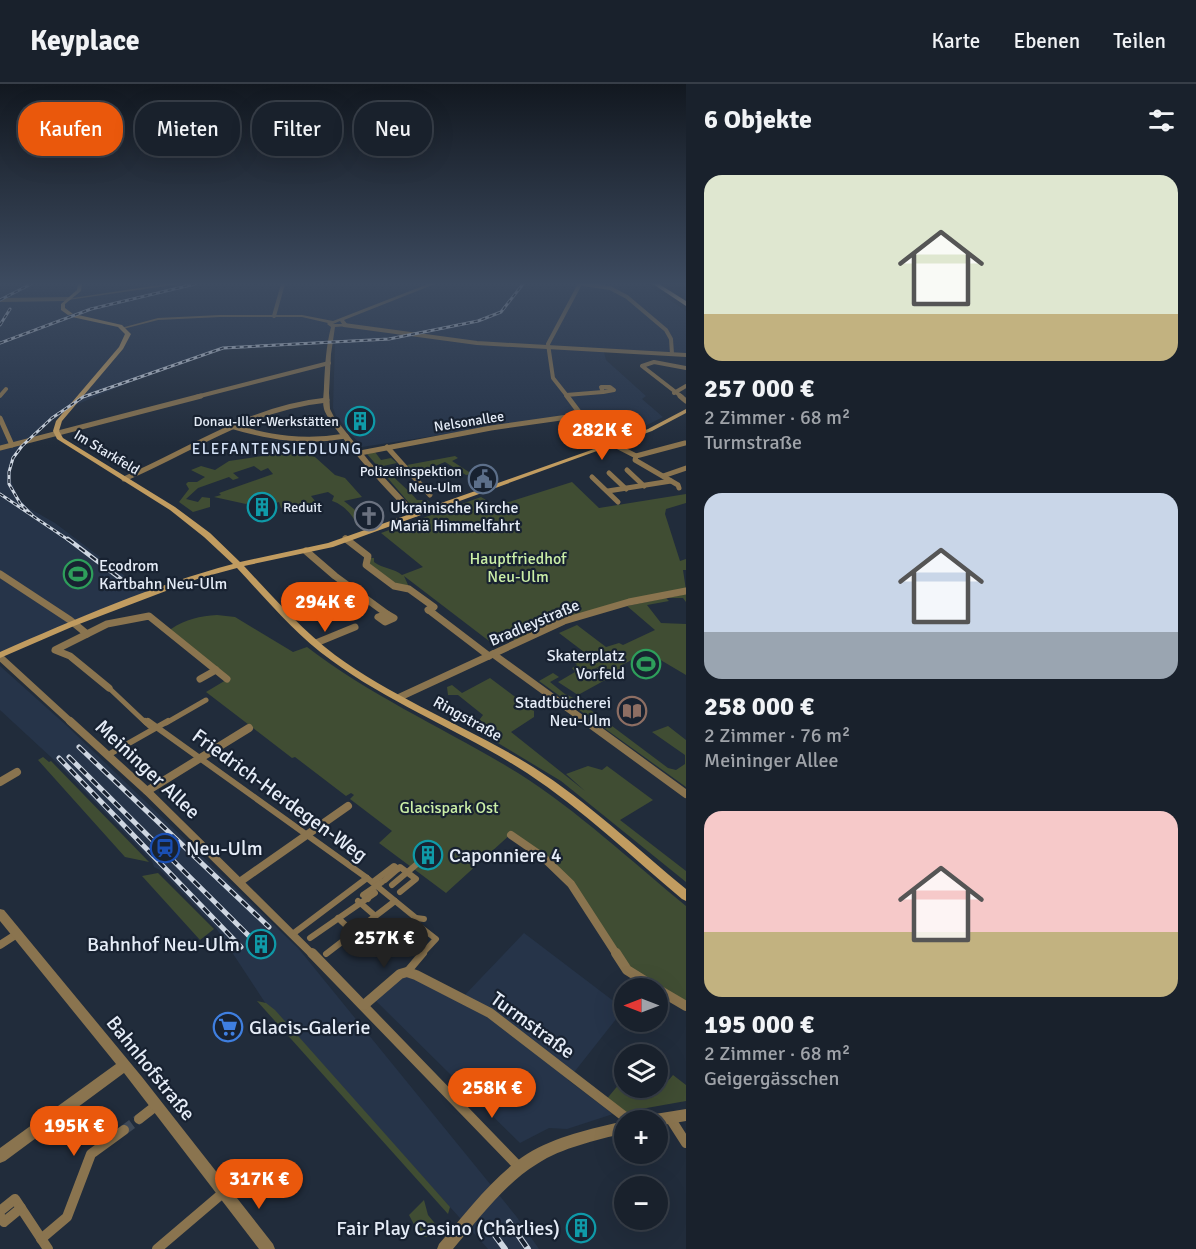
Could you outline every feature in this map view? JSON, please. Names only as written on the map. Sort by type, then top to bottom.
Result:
[{"type":"main road","name":"Im Starkfeld","points":[[127,338],[62,417],[57,424],[56,434],[61,440],[187,518],[236,563]]},
{"type":"main road","points":[[0,656],[74,623],[188,580],[236,563],[343,539],[416,515],[614,444],[650,430],[686,411]]},
{"type":"main road","points":[[236,563],[330,545],[343,539]]},
{"type":"main road","name":"Ringstraße","points":[[236,563],[316,643],[355,672],[532,771],[686,896]]},
{"type":"street","points":[[331,338],[327,400],[329,415],[416,515]]},
{"type":"street","points":[[438,338],[686,355]]},
{"type":"street","points":[[551,338],[547,346],[553,378],[597,436],[636,456],[685,443]]},
{"type":"street","points":[[671,338],[672,354]]},
{"type":"street","points":[[686,368],[654,362],[642,366],[686,401]]},
{"type":"street","points":[[0,448],[313,366],[329,366]]},
{"type":"street","points":[[674,393],[686,386]]},
{"type":"street","points":[[0,396],[6,389]]},
{"type":"street","points":[[566,395],[603,392]]},
{"type":"street","points":[[124,479],[263,412],[327,400]]},
{"type":"street","name":"Nelsonallee","points":[[360,453],[582,415]]},
{"type":"street","points":[[0,418],[12,445]]},
{"type":"street","points":[[231,426],[268,437],[296,442],[346,436]]},
{"type":"street","points":[[387,447],[430,495]]},
{"type":"street","points":[[636,456],[635,459],[678,486],[686,482]]},
{"type":"street","points":[[663,476],[686,468]]},
{"type":"street","points":[[627,471],[644,486]]},
{"type":"street","points":[[609,473],[626,489]]},
{"type":"street","points":[[592,477],[618,502]]},
{"type":"street","points":[[608,491],[672,481]]},
{"type":"street","points":[[343,539],[368,556],[366,565],[394,586],[414,591],[434,607],[429,610],[686,794]]},
{"type":"street","points":[[356,547],[364,544]]},
{"type":"street","points":[[306,550],[331,574],[387,614]]},
{"type":"street","points":[[0,574],[87,634]]},
{"type":"street","name":"Bradleystraße","points":[[400,697],[548,628],[588,613],[686,591]]},
{"type":"street","points":[[155,728],[70,656],[55,650],[107,624],[149,616],[227,679]]},
{"type":"street","points":[[316,643],[355,627]]},
{"type":"street","name":"Meininger Allee","points":[[0,656],[147,791],[294,933],[520,1168]]},
{"type":"street","points":[[200,679],[216,670]]},
{"type":"street","name":"Friedrich-Herdegen-Weg","points":[[108,755],[207,700]]},
{"type":"street","points":[[131,707],[155,728]]},
{"type":"street","name":"Friedrich-Herdegen-Weg","points":[[155,728],[201,758],[380,886]]},
{"type":"street","points":[[147,791],[249,728]]},
{"type":"street","points":[[0,782],[17,772]]},
{"type":"street","points":[[241,881],[348,806]]},
{"type":"street","points":[[511,835],[543,857],[571,884],[627,970],[639,978]]},
{"type":"street","points":[[310,938],[380,886],[407,872],[436,848]]},
{"type":"street","points":[[380,886],[396,865]]},
{"type":"street","points":[[380,886],[396,865]]},
{"type":"street","points":[[326,954],[416,879],[396,865]]},
{"type":"street","points":[[364,1005],[397,976],[407,972],[436,939],[418,925],[420,918],[380,886]]},
{"type":"street","name":"Friedrich-Herdegen-Weg","points":[[294,933],[349,892],[380,886]]},
{"type":"street","points":[[349,892],[361,900],[373,914]]},
{"type":"street","points":[[327,909],[352,931]]},
{"type":"street","name":"Bahnhofstraße","points":[[0,913],[157,1105],[268,1249]]},
{"type":"street","points":[[0,945],[17,934]]},
{"type":"street","name":"Turmstraße","points":[[407,972],[490,1013],[616,1110]]},
{"type":"street","points":[[668,996],[686,1006]]},
{"type":"street","points":[[0,1156],[124,1065]]},
{"type":"street","points":[[139,1119],[157,1105]]},
{"type":"street","points":[[686,1115],[670,1118],[686,1143]]},
{"type":"street","points":[[0,1211],[15,1199],[44,1244],[67,1217],[91,1154],[124,1130]]},
{"type":"street","points":[[444,1249],[486,1201],[520,1168],[580,1138],[614,1130]]},
{"type":"street","points":[[157,1249],[224,1191]]},
{"type":"street","points":[[0,1216],[4,1222],[21,1208]]},
{"type":"shaded area","points":[[0,338],[686,338],[686,355],[603,348],[606,360],[646,396],[642,399],[663,417],[637,430],[610,439],[600,432],[584,413],[362,447],[336,416],[333,408],[335,342],[229,347],[211,351],[136,377],[138,379],[68,408],[26,442],[16,455],[11,467],[11,481],[18,497],[27,507],[55,523],[146,592],[0,655]]},
{"type":"shaded area","points":[[0,666],[67,726],[298,948],[516,1216],[539,1249],[488,1249],[266,1004],[216,928],[160,870],[154,867],[152,861],[53,759],[0,710]]},
{"type":"shaded area","points":[[524,933],[614,1001],[614,1022],[568,1080],[613,1114],[567,1129],[549,1128],[520,1143],[374,999],[398,978],[408,976],[460,1000]]},
{"type":"green space","points":[[268,452],[305,454],[315,457],[335,475],[345,478],[362,497],[344,501],[365,518],[363,525],[356,525],[347,510],[332,501],[334,496],[328,492],[311,496],[316,502],[308,504],[311,507],[281,508],[279,502],[257,503],[253,500],[246,504],[214,497],[221,495],[219,493],[273,474],[268,468],[261,471],[254,466],[233,473],[239,478],[233,480],[229,477],[198,488],[186,499],[198,502],[202,497],[210,498],[210,507],[193,512],[179,502],[189,489],[186,484],[188,482],[197,482],[205,477],[191,470],[201,466],[215,470],[229,461],[262,456]]},
{"type":"green space","points":[[375,452],[381,460],[391,458],[397,463],[383,466],[417,500],[427,500],[430,503],[421,506],[410,504],[367,454]]},
{"type":"green space","points":[[455,456],[458,458],[452,461],[472,474],[466,475],[445,462],[415,474],[407,465]]},
{"type":"green space","name":"Hauptfriedhof Neu-Ulm","points":[[572,482],[599,508],[686,494],[686,503],[666,509],[665,514],[680,561],[686,559],[686,570],[683,570],[686,590],[631,600],[515,641],[505,633],[489,641],[404,576],[409,587],[397,585],[369,564],[370,558],[374,558],[377,564],[402,575],[423,567],[381,533],[481,497],[496,506]]},
{"type":"green space","points":[[686,594],[686,602],[683,598],[666,598]]},
{"type":"green space","points":[[666,598],[669,601],[647,605],[661,623],[686,624],[686,675],[647,652],[620,666],[624,669],[608,678],[596,671],[607,679],[578,695],[558,682],[575,672],[572,668],[577,665],[574,662],[588,655],[559,633],[577,625],[606,647],[619,643],[623,645],[655,630],[627,606]]},
{"type":"green space","name":"Glacispark Ost","points":[[217,615],[235,617],[293,652],[307,647],[384,698],[492,757],[562,803],[686,906],[686,1004],[668,993],[668,978],[643,978],[628,969],[573,883],[512,833],[446,893],[379,843],[392,831],[350,799],[354,795],[351,793],[346,796],[206,692],[226,680],[170,634],[171,629],[199,617]]},
{"type":"green space","points":[[553,673],[559,677],[550,682],[668,768],[676,770],[685,764],[685,755],[652,732],[668,726],[686,740],[686,787],[539,681]]},
{"type":"green space","points":[[490,678],[534,711],[534,717],[511,732],[585,791],[566,774],[588,766],[602,770],[607,766],[653,800],[620,820],[686,871],[686,882],[561,781],[473,728],[483,715],[458,695],[448,695],[447,687],[452,685],[462,693]]},
{"type":"green space","points":[[43,757],[51,761],[149,862],[125,857],[38,760]]},
{"type":"green space","points":[[158,873],[214,929],[200,940],[142,876]]},
{"type":"green space","points":[[257,1001],[266,1003],[275,1010],[450,1207],[448,1214]]},
{"type":"green space","points":[[673,1075],[686,1085],[686,1101],[637,1110],[617,1110],[605,1101],[614,1090],[614,1098],[668,1098],[668,1080]]},
{"type":"green space","points":[[424,1200],[428,1215],[437,1226],[427,1237],[420,1236],[409,1215]]},
{"type":"tunnel","points":[[124,1130],[139,1119]]},
{"type":"railway","points":[[0,343],[12,338]]},
{"type":"railway","points":[[32,515],[20,503],[9,484],[9,472],[13,458],[22,446],[52,418],[83,397],[223,348],[392,338]]},
{"type":"railway","points":[[0,494],[70,541]]},
{"type":"railway","points":[[68,539],[130,586]]},
{"type":"railway","points":[[79,747],[269,927]]},
{"type":"railway","points":[[69,757],[252,939]]},
{"type":"railway","points":[[59,758],[241,947]]},
{"type":"railway","points":[[509,1222],[528,1249]]},
{"type":"railway","points":[[494,1234],[505,1249]]},
{"type":"place","name":"Donau-Iller-Werkstätten","points":[[360,421]]},
{"type":"place","name":"Polizeiinspektion Neu-Ulm","points":[[483,479]]},
{"type":"place","name":"Reduit","points":[[262,507]]},
{"type":"place","name":"Ukrainische Kirche Mariä Himmelfahrt","points":[[369,516]]},
{"type":"place","name":"Ecodrom Kartbahn Neu-Ulm","points":[[78,574]]},
{"type":"place","name":"Skaterplatz Vorfeld","points":[[646,664]]},
{"type":"place","name":"Stadtbücherei Neu-Ulm","points":[[632,711]]},
{"type":"place","name":"Neu-Ulm","points":[[165,848]]},
{"type":"place","name":"Caponniere 4","points":[[428,855]]},
{"type":"place","name":"Bahnhof Neu-Ulm","points":[[261,944]]},
{"type":"place","name":"Glacis-Galerie","points":[[228,1027]]},
{"type":"place","name":"Fair Play Casino (Charlies)","points":[[581,1228]]},
{"type":"district","name":"ELEFANTENSIEDLUNG","points":[[277,449]]}]
